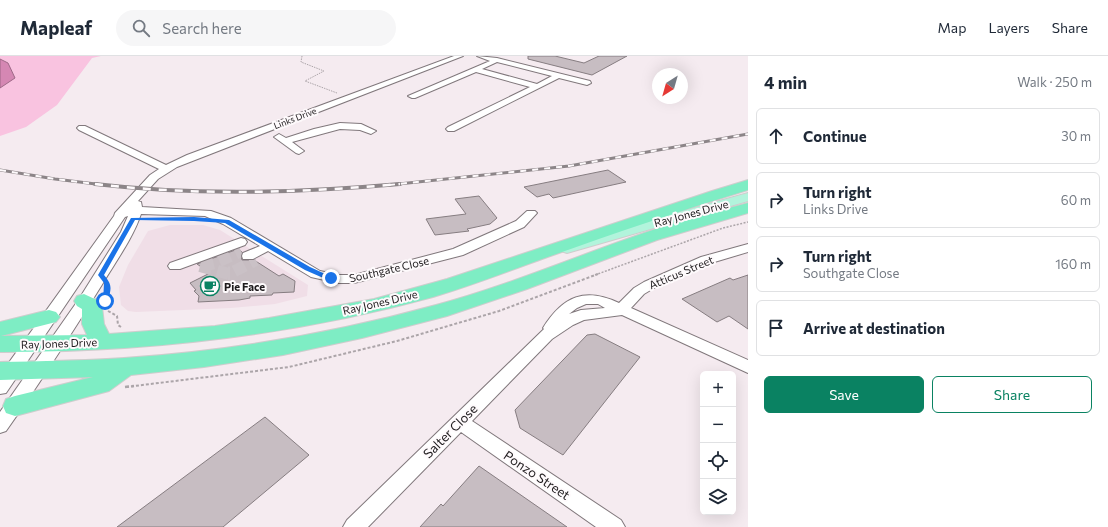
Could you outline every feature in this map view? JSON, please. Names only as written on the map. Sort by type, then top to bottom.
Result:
[{"type":"highway","points":[[535,256],[748,185]]},
{"type":"highway","name":"Ray Jones Drive","points":[[7,384],[39,371],[125,367],[206,359],[350,334],[442,310],[501,291],[667,231],[744,210]]},
{"type":"highway","name":"Ray Jones Drive","points":[[0,344],[135,339],[259,326],[362,307],[437,288],[535,256]]},
{"type":"highway","points":[[84,301],[92,306],[93,324],[100,341]]},
{"type":"highway","points":[[0,329],[49,317]]},
{"type":"highway","points":[[7,384],[100,385],[125,367]]},
{"type":"main road","name":"Ray Jones Drive","points":[[535,256],[748,197]]},
{"type":"street","name":"Links Drive","points":[[7,384],[30,344],[119,215],[150,180],[182,160],[460,56]]},
{"type":"street","points":[[480,56],[587,83]]},
{"type":"street","points":[[412,96],[496,60]]},
{"type":"street","points":[[474,69],[537,86]]},
{"type":"street","points":[[451,128],[558,76]]},
{"type":"street","points":[[285,141],[349,124],[360,126],[371,131]]},
{"type":"street","points":[[82,128],[167,169]]},
{"type":"street","points":[[268,128],[298,151]]},
{"type":"street","points":[[0,426],[7,384],[39,371],[101,275],[135,215],[138,193]]},
{"type":"street","name":"Southgate Close","points":[[119,215],[227,221],[323,276],[338,279],[354,279],[458,252],[520,224],[531,213]]},
{"type":"street","points":[[175,266],[233,247],[247,252],[269,246]]},
{"type":"street","name":"Atticus Street","points":[[622,309],[639,291],[650,285],[706,260],[748,248]]},
{"type":"street","points":[[622,309],[748,368]]},
{"type":"street","name":"Salter Close","points":[[354,527],[547,335],[568,321],[581,316],[614,312],[622,309]]},
{"type":"street","name":"Ponzo Street","points":[[460,422],[614,527]]},
{"type":"path","points":[[302,56],[301,62],[324,71],[305,81],[350,97]]},
{"type":"path","points":[[101,275],[107,283],[108,288],[105,305],[111,313],[117,316],[118,325],[135,339]]},
{"type":"shaded area","points":[[0,56],[101,56],[92,58],[57,105],[26,127],[0,136],[0,88],[15,78],[8,63],[0,59]]},
{"type":"shaded area","points":[[0,59],[8,63],[15,78],[0,88]]},
{"type":"shaded area","points":[[170,225],[203,225],[220,230],[308,285],[307,296],[275,304],[231,308],[136,312],[128,311],[121,305],[119,287],[128,265],[148,231]]},
{"type":"building","points":[[528,56],[555,56],[584,63],[599,56],[627,56],[592,75],[528,59]]},
{"type":"building","points":[[608,170],[626,182],[553,198],[549,194],[537,197],[524,187]]},
{"type":"building","points":[[479,196],[497,218],[490,224],[467,229],[469,231],[435,235],[426,219],[466,214],[455,199]]},
{"type":"building","points":[[238,249],[242,252],[242,260],[254,260],[279,276],[283,274],[295,281],[294,292],[250,296],[250,298],[239,300],[198,302],[199,296],[194,291],[196,290],[190,283],[210,273],[197,264]]},
{"type":"building","points":[[748,275],[748,329],[729,316],[717,322],[682,299],[730,278],[733,280]]},
{"type":"building","points":[[595,334],[640,357],[563,455],[520,428],[515,410],[587,335]]},
{"type":"building","points":[[265,417],[309,455],[223,527],[117,527]]},
{"type":"building","points":[[479,466],[567,527],[420,527],[441,504],[443,506]]},
{"type":"tunnel","points":[[202,266],[215,263],[241,251]]},
{"type":"tunnel","points":[[229,274],[256,260]]},
{"type":"tunnel","points":[[200,266],[229,274]]},
{"type":"railway","points":[[394,184],[569,166],[748,134]]},
{"type":"railway","points":[[0,170],[101,185]]},
{"type":"railway","points":[[95,184],[101,185]]},
{"type":"railway","points":[[101,185],[209,192],[248,192],[394,184]]},
{"type":"railway","points":[[389,185],[394,184]]},
{"type":"railway","points":[[394,184],[400,184]]},
{"type":"place","name":"Pie Face","points":[[210,286]]},
{"type":"route","points":[[105,301],[108,288],[107,283],[101,275],[133,219],[194,219],[227,221],[316,274],[331,278]]}]
